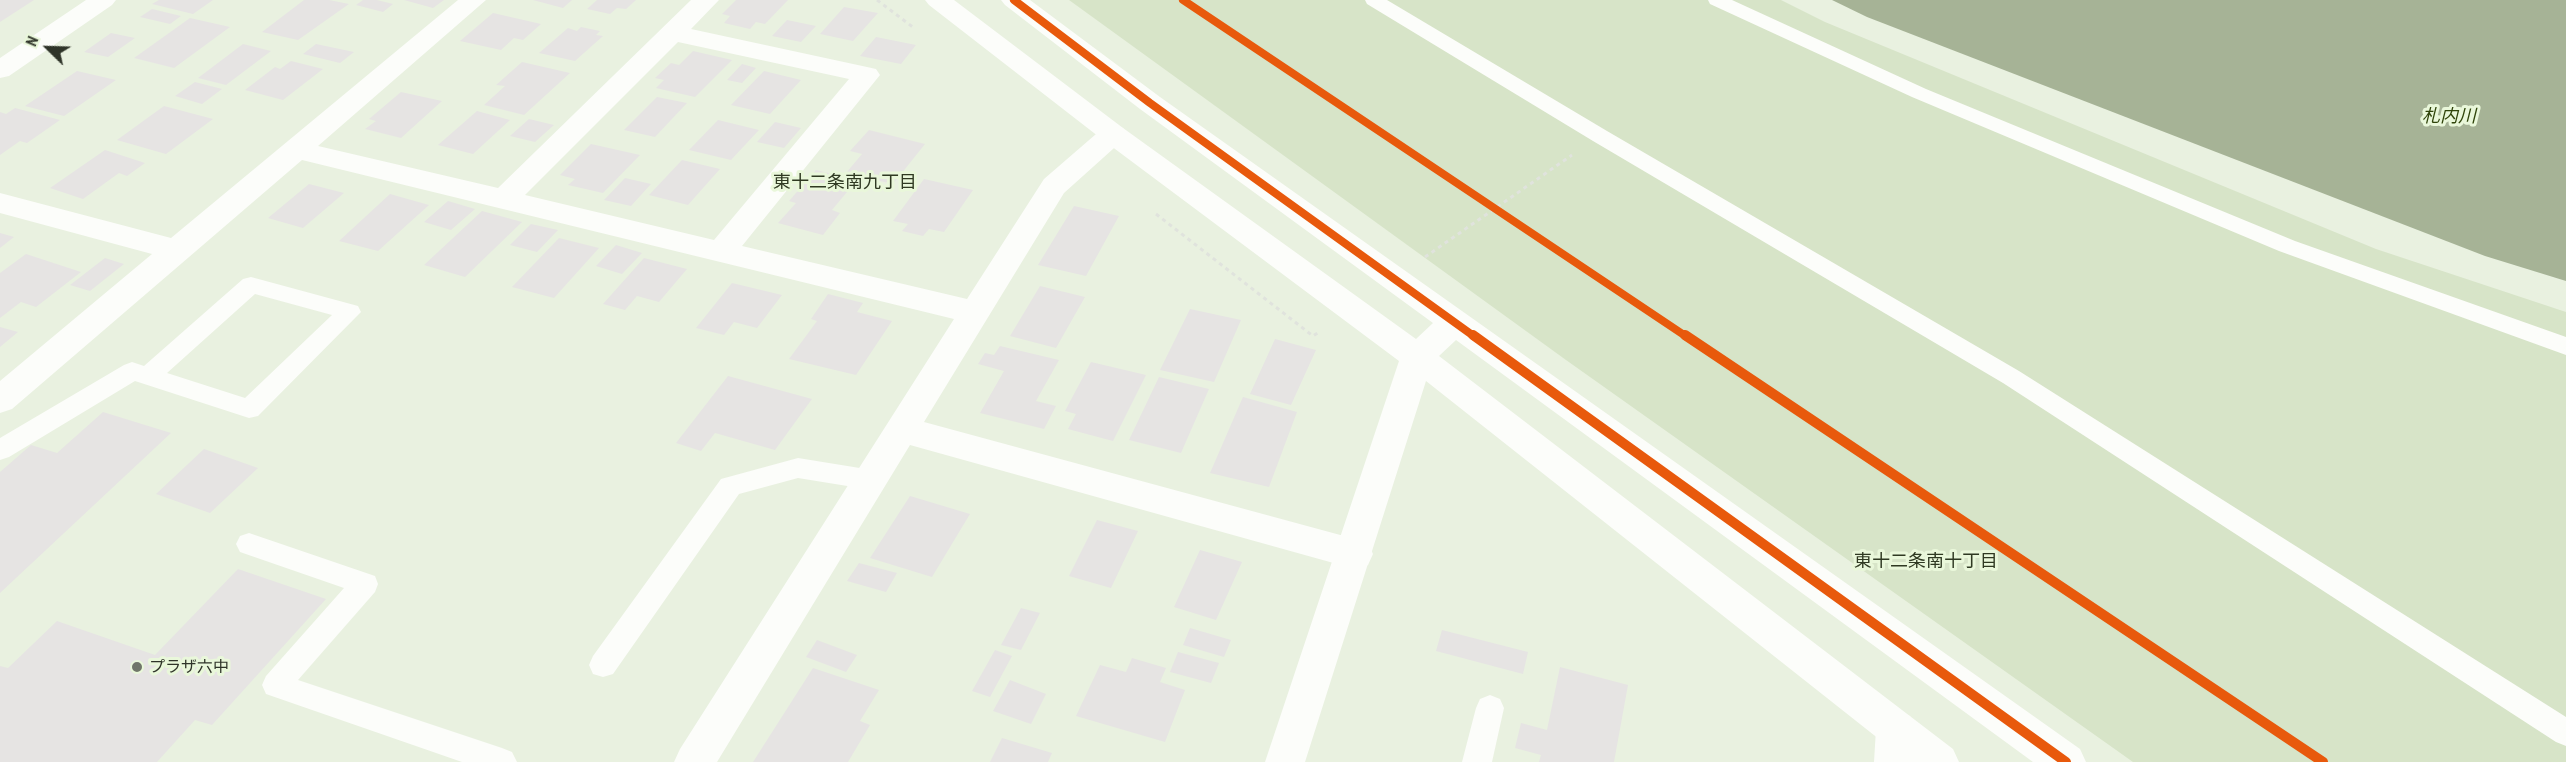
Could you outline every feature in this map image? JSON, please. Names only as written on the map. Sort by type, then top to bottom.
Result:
[{"type":"street","points":[[0,70],[104,0]]},
{"type":"street","points":[[0,400],[179,251],[473,0]]},
{"type":"street","points":[[504,199],[706,0]]},
{"type":"street","points":[[938,0],[1113,134],[1418,357],[1895,746],[1939,762]]},
{"type":"street","points":[[1014,0],[1150,103],[2066,762]]},
{"type":"street","points":[[673,33],[867,75],[721,252]]},
{"type":"street","points":[[694,762],[1054,186],[1113,134]]},
{"type":"street","points":[[297,150],[976,313]]},
{"type":"street","points":[[0,203],[179,251]]},
{"type":"street","points":[[1285,762],[1418,357],[1456,321]]},
{"type":"street","points":[[903,430],[1355,554]]},
{"type":"lane","points":[[1374,0],[1610,142],[2011,377],[2566,733]]},
{"type":"lane","points":[[1717,0],[1918,93],[2287,246],[2566,346]]},
{"type":"lane","points":[[0,450],[132,371],[249,409],[350,312],[251,285],[148,376]]},
{"type":"lane","points":[[603,665],[730,486],[798,468],[872,480]]},
{"type":"lane","points":[[249,544],[365,584],[276,685],[502,762]]},
{"type":"lane","points":[[1477,762],[1490,708]]},
{"type":"path","points":[[1485,202],[1505,215]]},
{"type":"shaded area","points":[[1069,0],[1781,0],[1825,22],[2376,249],[2566,312],[2566,762],[2133,762],[1566,360]]},
{"type":"water","name":"札内川","points":[[1832,0],[2566,0],[2566,281],[2485,256],[1867,17]]},
{"type":"building","points":[[0,0],[34,0],[0,22]]},
{"type":"building","points":[[159,0],[213,0],[193,14],[152,4]]},
{"type":"building","points":[[304,0],[329,0],[349,4],[298,40],[262,32]]},
{"type":"building","points":[[363,0],[377,0],[393,4],[383,12],[356,5]]},
{"type":"building","points":[[404,0],[444,0],[433,8]]},
{"type":"building","points":[[533,0],[572,0],[563,8]]},
{"type":"building","points":[[597,0],[636,0],[626,9],[617,8],[610,14],[587,9]]},
{"type":"building","points":[[736,0],[788,0],[765,24],[756,22],[750,29],[724,23],[730,16],[722,14]]},
{"type":"building","points":[[844,7],[878,13],[853,41],[820,34]]},
{"type":"building","points":[[152,9],[181,16],[170,24],[140,17]]},
{"type":"building","points":[[493,13],[541,24],[523,40],[514,38],[501,50],[460,41]]},
{"type":"building","points":[[190,18],[230,27],[174,68],[134,58]]},
{"type":"building","points":[[787,20],[816,26],[801,42],[772,36]]},
{"type":"building","points":[[581,27],[600,31],[596,35],[603,36],[575,61],[539,53],[568,28],[577,31]]},
{"type":"building","points":[[111,33],[135,38],[108,57],[84,52]]},
{"type":"building","points":[[876,37],[916,45],[901,64],[860,56]]},
{"type":"building","points":[[243,44],[271,51],[226,85],[198,78]]},
{"type":"building","points":[[316,44],[354,52],[340,63],[303,54]]},
{"type":"building","points":[[693,51],[732,60],[695,97],[656,88],[664,80],[655,78],[671,63],[679,65]]},
{"type":"building","points":[[291,61],[323,69],[283,100],[245,90],[275,67],[280,69]]},
{"type":"building","points":[[522,62],[570,73],[524,115],[484,105],[505,86],[496,85]]},
{"type":"building","points":[[742,64],[756,68],[742,83],[727,80]]},
{"type":"building","points":[[77,71],[116,80],[64,116],[25,106]]},
{"type":"building","points":[[764,71],[801,80],[770,114],[731,105]]},
{"type":"building","points":[[195,82],[222,89],[202,104],[175,96]]},
{"type":"building","points":[[401,92],[442,101],[401,138],[365,129],[376,121],[369,119]]},
{"type":"building","points":[[657,97],[687,103],[655,137],[624,130]]},
{"type":"building","points":[[164,106],[213,119],[166,154],[117,140]]},
{"type":"building","points":[[15,108],[60,120],[27,143],[20,141],[0,155],[0,112],[6,114]]},
{"type":"building","points":[[477,111],[510,120],[473,154],[438,145]]},
{"type":"building","points":[[529,119],[554,125],[535,142],[510,136]]},
{"type":"building","points":[[718,120],[759,130],[731,160],[689,150]]},
{"type":"building","points":[[775,122],[801,128],[784,148],[757,142]]},
{"type":"building","points":[[869,130],[925,144],[893,184],[846,173],[862,154],[850,151]]},
{"type":"building","points":[[591,144],[640,155],[603,193],[568,185],[575,179],[560,175]]},
{"type":"building","points":[[105,150],[145,163],[127,176],[119,173],[83,199],[50,188]]},
{"type":"building","points":[[682,160],[720,169],[688,205],[649,195]]},
{"type":"building","points":[[816,170],[857,180],[832,210],[840,213],[823,235],[778,223],[796,203],[789,201]]},
{"type":"building","points":[[625,178],[651,184],[631,206],[604,200]]},
{"type":"building","points":[[924,179],[973,190],[944,232],[929,229],[923,236],[902,231],[908,224],[893,221]]},
{"type":"building","points":[[309,184],[344,193],[303,228],[268,218]]},
{"type":"building","points":[[390,194],[429,205],[378,251],[339,241]]},
{"type":"building","points":[[448,201],[475,209],[451,230],[424,222]]},
{"type":"building","points":[[1074,206],[1119,216],[1086,276],[1038,265]]},
{"type":"building","points":[[482,211],[522,222],[465,277],[424,265]]},
{"type":"building","points":[[531,224],[558,230],[537,252],[510,245]]},
{"type":"building","points":[[0,233],[14,237],[0,248]]},
{"type":"building","points":[[559,238],[599,248],[554,298],[512,287]]},
{"type":"building","points":[[616,245],[642,253],[622,274],[596,266]]},
{"type":"building","points":[[26,254],[81,272],[36,307],[21,302],[0,318],[0,273]]},
{"type":"building","points":[[105,258],[124,264],[90,291],[70,285]]},
{"type":"building","points":[[644,258],[687,269],[659,302],[637,296],[625,310],[603,304]]},
{"type":"building","points":[[732,283],[782,295],[757,328],[734,322],[724,335],[696,328]]},
{"type":"building","points":[[1040,286],[1085,297],[1056,348],[1010,336]]},
{"type":"building","points":[[828,294],[863,303],[857,312],[892,321],[856,375],[789,359],[817,321],[811,319]]},
{"type":"building","points":[[1190,309],[1241,320],[1214,382],[1160,370]]},
{"type":"building","points":[[0,327],[18,332],[0,347]]},
{"type":"building","points":[[1275,339],[1316,350],[1291,405],[1250,394]]},
{"type":"building","points":[[1000,346],[1059,360],[1036,401],[1056,406],[1044,429],[980,413],[1004,371],[978,364],[985,353],[994,355]]},
{"type":"building","points":[[1091,362],[1146,375],[1113,441],[1068,429],[1076,414],[1065,411]]},
{"type":"building","points":[[728,376],[812,399],[775,450],[715,433],[701,451],[676,443]]},
{"type":"building","points":[[1159,377],[1209,389],[1181,453],[1129,440]]},
{"type":"building","points":[[1243,397],[1297,412],[1269,487],[1210,473]]},
{"type":"building","points":[[103,412],[171,433],[0,593],[0,472],[31,445],[57,453]]},
{"type":"building","points":[[204,449],[258,468],[210,513],[156,494]]},
{"type":"building","points":[[910,496],[970,514],[932,577],[870,558]]},
{"type":"building","points":[[1097,520],[1138,531],[1111,588],[1069,576]]},
{"type":"building","points":[[1200,550],[1242,562],[1216,620],[1174,607]]},
{"type":"building","points":[[859,563],[897,573],[886,592],[847,581]]},
{"type":"building","name":"プラザ六中","points":[[238,569],[326,599],[212,725],[195,720],[157,762],[0,762],[0,666],[8,668],[57,621],[155,655]]},
{"type":"building","points":[[1021,608],[1040,613],[1021,650],[1001,645]]},
{"type":"building","points":[[1190,628],[1231,640],[1224,657],[1183,645]]},
{"type":"building","points":[[1442,630],[1528,652],[1523,674],[1436,651]]},
{"type":"building","points":[[817,640],[857,655],[846,672],[806,657]]},
{"type":"building","points":[[995,650],[1012,656],[990,697],[972,691]]},
{"type":"building","points":[[1178,652],[1219,663],[1211,683],[1170,672]]},
{"type":"building","points":[[1132,658],[1166,668],[1160,682],[1185,690],[1165,742],[1076,716],[1100,665],[1126,672]]},
{"type":"building","points":[[1560,667],[1628,685],[1614,762],[1539,762],[1541,755],[1515,748],[1521,723],[1547,730]]},
{"type":"building","points":[[813,668],[879,690],[860,721],[870,725],[848,762],[753,762]]},
{"type":"building","points":[[1010,680],[1046,694],[1031,724],[993,711]]},
{"type":"building","points":[[1002,738],[1052,753],[1048,762],[990,762]]},
{"type":"cycle path","points":[[1014,0],[1150,103],[2066,762]]},
{"type":"cycle path","points":[[1183,0],[2323,762]]},
{"type":"place","name":"プラザ六中","points":[[137,667]]},
{"type":"district","name":"東十二条南九丁目","points":[[845,183]]},
{"type":"district","name":"東十二条南十丁目","points":[[1926,562]]}]
